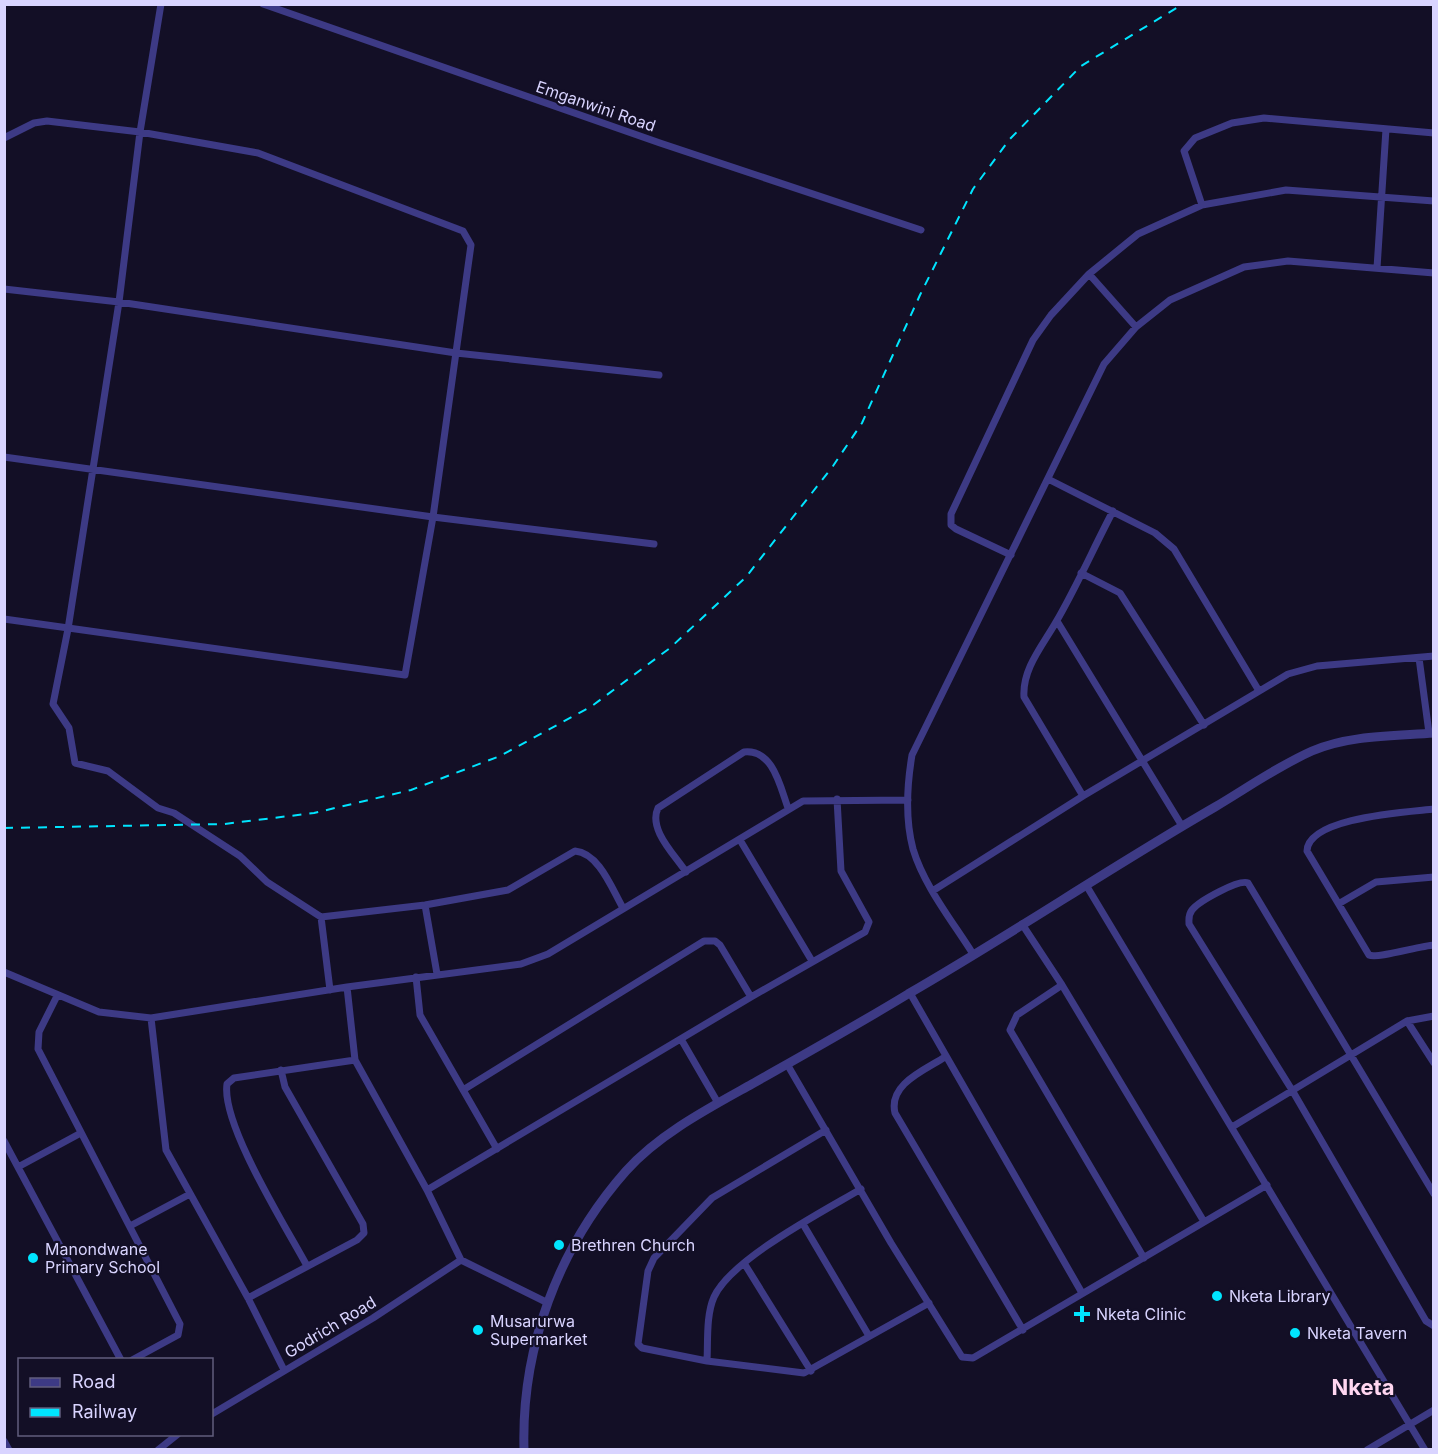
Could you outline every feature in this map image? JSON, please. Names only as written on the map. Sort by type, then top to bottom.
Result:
[{"type":"street","points":[[161,4],[140,132],[119,302],[68,629],[53,704],[69,728],[73,741],[73,761],[108,771],[158,808],[174,813],[240,856],[267,882],[321,917],[425,905],[508,890],[575,851],[582,851],[592,859],[623,908]]},
{"type":"street","name":"Emganwini Road","points":[[263,4],[660,143],[921,230]]},
{"type":"street","points":[[1202,205],[1184,154],[1185,147],[1195,138],[1232,123],[1264,118],[1434,133]]},
{"type":"street","points":[[4,138],[34,123],[46,121],[140,132],[258,153],[463,231],[471,245],[432,517],[405,675],[4,619]]},
{"type":"street","points":[[1377,268],[1386,129]]},
{"type":"street","points":[[1011,555],[956,529],[951,525],[951,514],[1033,339],[1051,315],[1089,274],[1138,234],[1202,205],[1286,190],[1434,201]]},
{"type":"street","points":[[974,954],[934,890],[913,847],[908,800],[912,755],[1104,364],[1136,327],[1170,300],[1244,267],[1288,261],[1434,273]]},
{"type":"street","points":[[1089,274],[1136,327]]},
{"type":"street","points":[[4,289],[119,302],[456,353],[659,375]]},
{"type":"street","points":[[4,457],[432,517],[654,544]]},
{"type":"street","points":[[1048,479],[1155,533],[1174,549],[1259,691]]},
{"type":"street","points":[[1083,796],[1024,697],[1034,656],[1057,621],[1113,511]]},
{"type":"street","points":[[1081,573],[1120,593],[1204,725]]},
{"type":"street","points":[[1057,621],[1182,826]]},
{"type":"street","points":[[934,890],[1083,796],[1288,674],[1317,666],[1434,656]]},
{"type":"street","points":[[524,1449],[523,1416],[528,1376],[534,1342],[546,1302],[584,1228],[626,1170],[653,1146],[718,1103],[910,993],[1182,826],[1322,747],[1349,741],[1431,733],[1419,658]]},
{"type":"street","points":[[686,872],[658,830],[655,814],[658,808],[670,798],[735,758],[752,751],[768,760],[789,808]]},
{"type":"street","points":[[427,1190],[812,961],[866,932],[870,925],[841,871],[837,799]]},
{"type":"street","points":[[4,972],[99,1012],[151,1018],[346,987],[530,962],[803,801],[908,800]]},
{"type":"street","points":[[1434,809],[1362,816],[1347,820],[1314,838],[1307,851],[1366,950],[1374,957],[1406,948],[1434,945]]},
{"type":"street","points":[[740,840],[812,961]]},
{"type":"street","points":[[1340,903],[1376,882],[1434,877]]},
{"type":"street","points":[[1434,1194],[1349,1056],[1248,883],[1236,883],[1197,905],[1190,914],[1189,924],[1292,1090],[1426,1321],[1434,1326]]},
{"type":"street","points":[[1086,885],[1425,1449]]},
{"type":"street","points":[[425,905],[437,974]]},
{"type":"street","points":[[321,917],[330,990]]},
{"type":"street","points":[[1022,924],[1062,985],[1203,1220]]},
{"type":"street","points":[[463,1090],[704,941],[715,941],[720,945],[751,997]]},
{"type":"street","points":[[416,977],[420,1015],[497,1149]]},
{"type":"street","points":[[1062,985],[1017,1015],[1010,1030],[1144,1258]]},
{"type":"street","points":[[346,987],[355,1060],[427,1190],[461,1260],[546,1302]]},
{"type":"street","points":[[910,993],[1082,1293]]},
{"type":"street","points":[[57,996],[36,1042],[79,1134],[177,1316],[180,1330],[172,1339],[134,1358]]},
{"type":"street","points":[[1232,1127],[1407,1021],[1434,1016]]},
{"type":"street","points":[[151,1018],[166,1150],[248,1298],[284,1371]]},
{"type":"street","points":[[1407,1021],[1434,1063]]},
{"type":"street","points":[[681,1039],[718,1103]]},
{"type":"street","points":[[945,1057],[909,1081],[897,1093],[893,1100],[895,1113],[1023,1330]]},
{"type":"street","points":[[307,1266],[235,1132],[226,1096],[229,1080],[355,1060]]},
{"type":"street","points":[[787,1064],[962,1357],[973,1358],[1023,1330],[1203,1220],[1267,1185]]},
{"type":"street","points":[[248,1298],[357,1240],[364,1233],[364,1228],[285,1087],[281,1070]]},
{"type":"street","points":[[826,1130],[712,1198],[651,1262],[638,1344],[642,1348],[707,1361],[790,1373],[811,1371],[928,1303]]},
{"type":"street","points":[[18,1167],[79,1134]]},
{"type":"street","points":[[4,1141],[120,1358]]},
{"type":"street","points":[[707,1361],[713,1299],[724,1282],[744,1263],[861,1189]]},
{"type":"street","points":[[130,1226],[190,1194]]},
{"type":"street","points":[[803,1224],[869,1336]]},
{"type":"street","name":"Godrich Road","points":[[213,1413],[372,1318],[461,1260]]},
{"type":"street","points":[[744,1263],[811,1371]]},
{"type":"street","points":[[1367,1449],[1434,1410]]},
{"type":"street","points":[[158,1449],[167,1437]]},
{"type":"street","points":[[4,1441],[9,1449]]},
{"type":"railway","points":[[4,828],[224,824],[314,813],[411,790],[500,756],[592,706],[670,648],[746,577],[833,466],[862,423],[920,295],[973,189],[1009,140],[1081,66],[1183,4]]},
{"type":"place","name":"Brethren Church","points":[[559,1245]]},
{"type":"place","name":"Manondwane Primary School","points":[[33,1258]]},
{"type":"place","name":"Nketa Library","points":[[1217,1296]]},
{"type":"place","name":"Nketa Clinic","points":[[1082,1314]]},
{"type":"place","name":"Musarurwa Supermarket","points":[[478,1330]]},
{"type":"place","name":"Nketa Tavern","points":[[1295,1333]]},
{"type":"district","name":"Nketa","points":[[1363,1387]]}]
